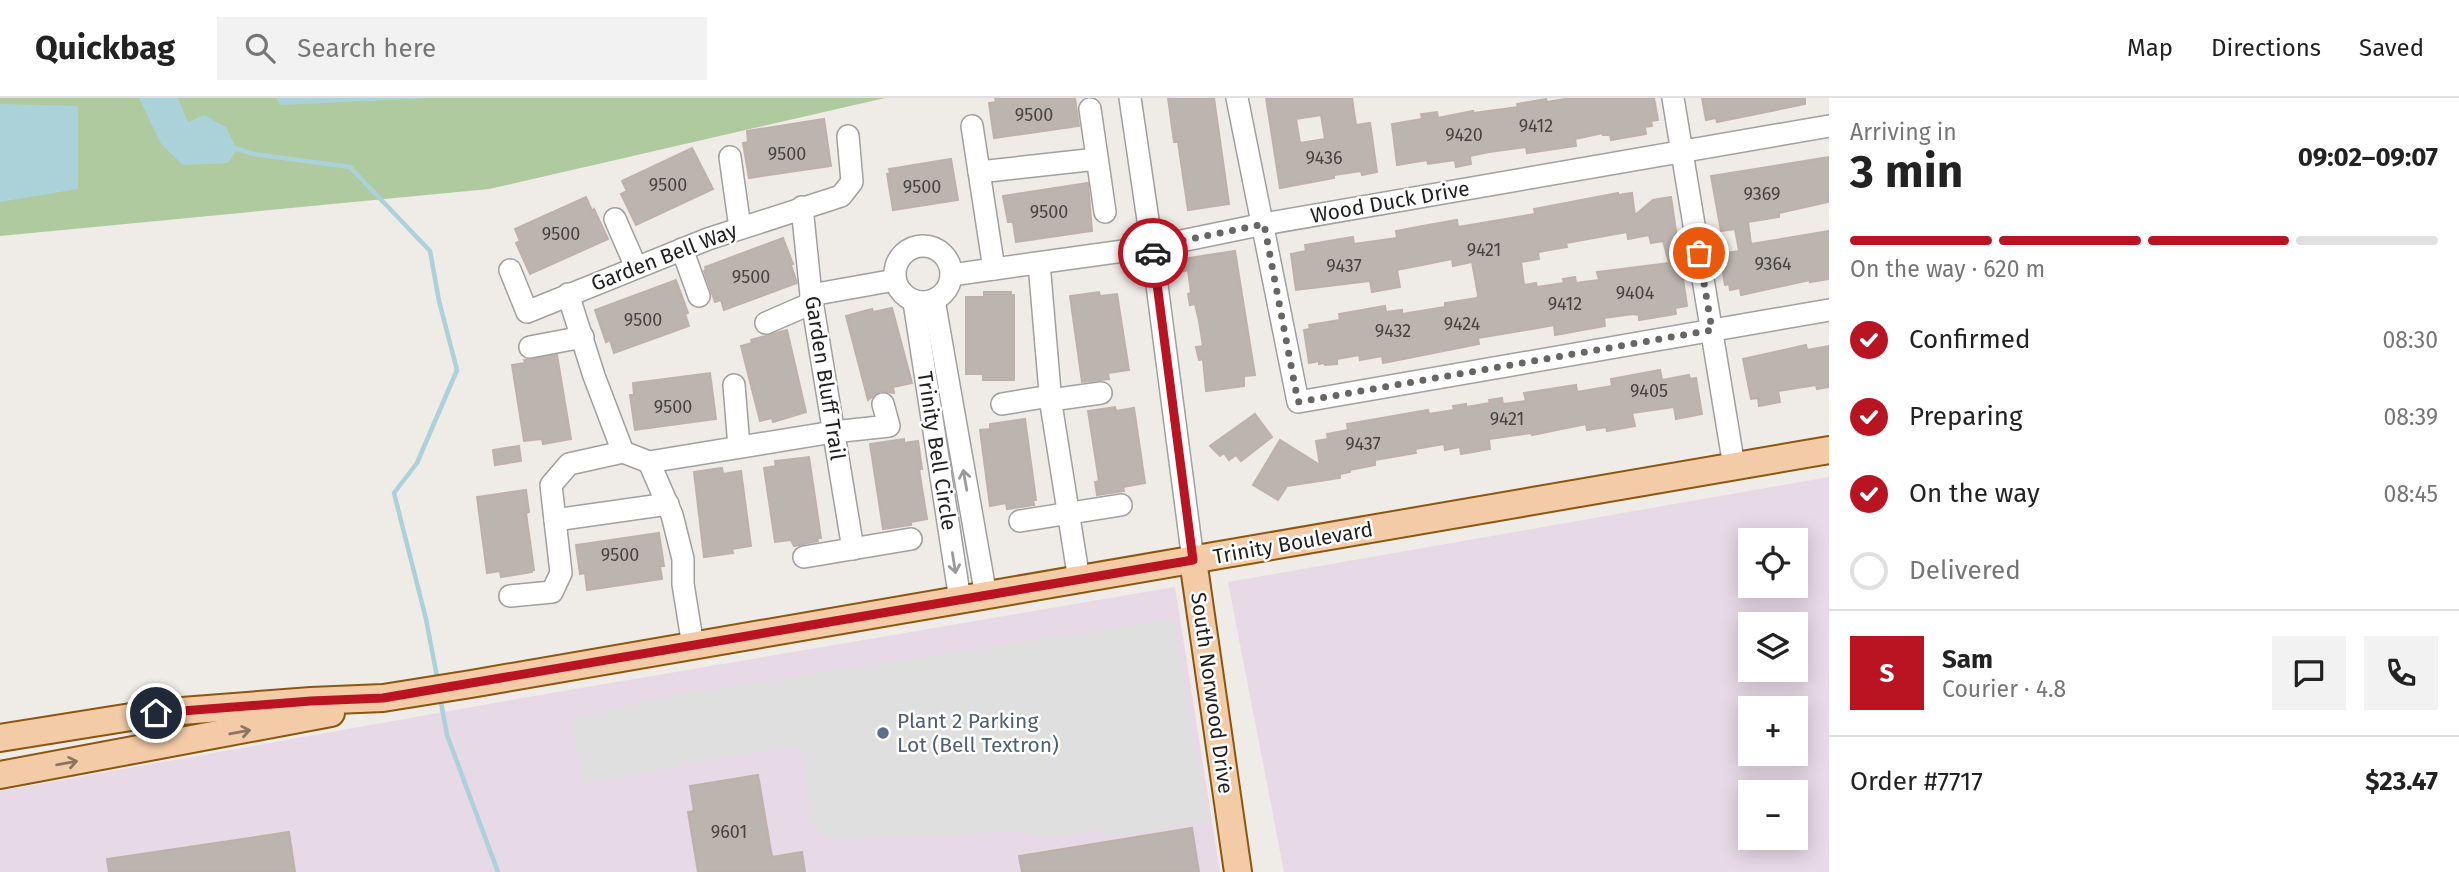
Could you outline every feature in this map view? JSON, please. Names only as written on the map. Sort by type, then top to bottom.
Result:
[{"type":"main road","name":"Trinity Boulevard","points":[[0,738],[156,713],[383,698],[1829,450]]},
{"type":"main road","name":"South Norwood Drive","points":[[1193,560],[1238,872]]},
{"type":"main road","name":"Trinity Boulevard","points":[[0,775],[263,728],[328,714],[383,698]]},
{"type":"street","name":"South Norwood Drive","points":[[1130,98],[1193,560]]},
{"type":"street","points":[[1237,98],[1298,402],[1829,310]]},
{"type":"street","points":[[1673,98],[1734,466]]},
{"type":"street","points":[[1090,109],[1105,212]]},
{"type":"street","points":[[972,126],[994,269]]},
{"type":"street","name":"Wood Duck Drive","points":[[951,275],[1152,247],[1264,224],[1829,127]]},
{"type":"street","name":"Garden Bell Way","points":[[510,270],[527,312],[682,249],[841,196],[852,182],[848,136]]},
{"type":"street","points":[[730,157],[740,228]]},
{"type":"street","points":[[979,172],[1097,159]]},
{"type":"street","name":"Garden Bluff Trail","points":[[802,207],[811,299],[853,549]]},
{"type":"street","points":[[615,219],[636,267]]},
{"type":"street","points":[[927,246],[938,250],[946,258],[951,275],[946,291],[924,301],[899,290],[895,270],[898,260],[905,252],[915,247],[927,246]]},
{"type":"street","points":[[682,249],[699,296]]},
{"type":"street","points":[[1039,263],[1050,398],[1079,580]]},
{"type":"street","points":[[766,323],[811,299],[895,280]]},
{"type":"street","points":[[568,294],[594,376],[623,452]]},
{"type":"street","name":"Trinity Bell Circle","points":[[924,301],[986,596]]},
{"type":"street","name":"Trinity Bell Circle","points":[[924,301],[960,600]]},
{"type":"street","points":[[530,347],[583,337]]},
{"type":"street","points":[[734,385],[739,447]]},
{"type":"street","points":[[1002,404],[1101,393]]},
{"type":"street","points":[[510,596],[552,592],[561,573],[551,485],[569,464],[623,452],[649,462],[833,432],[890,426],[883,404]]},
{"type":"street","points":[[649,462],[668,505],[683,559],[683,584],[693,646]]},
{"type":"street","points":[[555,520],[668,505]]},
{"type":"street","points":[[1020,521],[1121,505]]},
{"type":"street","points":[[804,557],[911,539]]},
{"type":"shaded area","points":[[1829,477],[1829,872],[1284,872],[1228,582]]},
{"type":"shaded area","points":[[1175,587],[1220,872],[0,872],[0,791],[528,697]]},
{"type":"shaded area","name":"Plant 2 Parking Lot (Bell Textron)","points":[[1174,619],[1208,821],[1105,838],[1104,829],[1047,838],[1021,831],[835,840],[820,832],[811,817],[799,746],[685,763],[680,767],[582,783],[571,719],[671,695]]},
{"type":"green space","points":[[0,98],[885,98],[489,189],[0,236]]},
{"type":"water","points":[[139,98],[178,98],[188,122],[204,115],[226,127],[237,149],[228,163],[183,165],[161,144]]},
{"type":"water","points":[[276,98],[433,98],[280,105]]},
{"type":"water","points":[[0,104],[78,106],[78,189],[0,202]]},
{"type":"building","points":[[995,98],[1075,98],[1079,126],[994,138],[989,103],[996,102]]},
{"type":"building","points":[[1168,98],[1214,98],[1229,204],[1188,210],[1178,142],[1174,142]]},
{"type":"building","points":[[1266,98],[1352,98],[1356,125],[1370,123],[1377,172],[1362,175],[1361,171],[1334,175],[1334,178],[1280,188]],"holes":[[[1321,115],[1325,139],[1300,143],[1296,119]]]},
{"type":"building","points":[[1571,98],[1654,98],[1658,120],[1651,121],[1652,126],[1645,127],[1646,134],[1611,140],[1610,135],[1603,133],[1575,139],[1576,146],[1527,153],[1526,147],[1489,152],[1470,156],[1471,164],[1456,167],[1455,160],[1428,164],[1427,160],[1397,165],[1392,124],[1422,119],[1421,114],[1437,112],[1438,118],[1473,111],[1518,107],[1517,104],[1546,99],[1547,102]]},
{"type":"building","points":[[1702,98],[1805,98],[1805,104],[1717,122],[1716,118],[1706,120]]},
{"type":"building","points":[[824,119],[831,166],[749,178],[743,143],[748,142],[747,131]]},
{"type":"building","points":[[692,148],[713,189],[636,225],[621,194],[627,191],[622,181]]},
{"type":"building","points":[[1829,157],[1828,202],[1779,213],[1779,217],[1748,222],[1751,244],[1829,231],[1829,279],[1810,280],[1741,295],[1740,288],[1730,290],[1729,284],[1725,285],[1720,254],[1739,251],[1735,229],[1721,231],[1711,176]]},
{"type":"building","points":[[951,159],[958,200],[893,210],[887,174],[890,173],[889,169]]},
{"type":"building","points":[[1088,183],[1092,231],[1016,242],[1013,222],[1008,222],[1003,196]]},
{"type":"building","points":[[1618,193],[1632,193],[1635,215],[1653,200],[1671,197],[1687,306],[1675,308],[1676,314],[1639,320],[1639,315],[1633,314],[1604,318],[1605,326],[1555,335],[1554,325],[1478,338],[1479,344],[1383,363],[1382,356],[1360,360],[1359,355],[1337,359],[1337,364],[1319,364],[1319,361],[1309,363],[1304,330],[1310,329],[1309,325],[1340,320],[1339,314],[1385,306],[1386,312],[1402,310],[1402,314],[1445,307],[1445,303],[1477,298],[1478,295],[1472,262],[1453,266],[1452,259],[1397,270],[1400,287],[1372,292],[1370,281],[1296,290],[1291,254],[1306,251],[1305,245],[1353,237],[1354,244],[1397,238],[1396,231],[1457,220],[1458,227],[1535,214],[1534,209]],"holes":[[[1627,232],[1628,239],[1649,235],[1651,243],[1663,241],[1669,263],[1597,272],[1599,280],[1576,283],[1575,277],[1563,279],[1564,283],[1537,287],[1536,283],[1524,285],[1521,262],[1539,259],[1538,252],[1567,247],[1566,243]]]},
{"type":"building","points":[[586,197],[608,239],[530,274],[516,243],[520,241],[515,229]]},
{"type":"building","points":[[783,238],[797,283],[724,310],[721,300],[715,302],[705,267]]},
{"type":"building","points":[[1235,251],[1255,375],[1244,376],[1244,386],[1206,391],[1203,359],[1199,360],[1196,347],[1203,346],[1199,321],[1195,304],[1190,305],[1188,270],[1184,271],[1182,259]]},
{"type":"building","points":[[676,280],[688,313],[685,314],[689,326],[614,353],[610,340],[606,342],[595,310]]},
{"type":"building","points":[[984,292],[1011,292],[1011,295],[1014,295],[1014,380],[983,380],[983,374],[966,374],[966,297],[984,297]]},
{"type":"building","points":[[1099,292],[1100,296],[1117,294],[1129,370],[1108,373],[1109,379],[1082,382],[1070,296]]},
{"type":"building","points":[[892,308],[912,383],[893,387],[894,393],[880,391],[868,400],[846,316],[872,309],[873,312]]},
{"type":"building","points":[[787,330],[806,412],[773,422],[772,418],[760,421],[741,346],[752,343],[751,340]]},
{"type":"building","points":[[1806,345],[1807,350],[1829,346],[1829,387],[1817,389],[1816,385],[1778,391],[1780,402],[1759,406],[1758,398],[1751,399],[1743,359]]},
{"type":"building","points":[[557,355],[571,439],[543,444],[542,439],[524,441],[512,365],[525,363],[524,360]]},
{"type":"building","points":[[1660,370],[1662,380],[1689,375],[1690,379],[1696,378],[1702,414],[1676,419],[1674,407],[1632,413],[1635,426],[1607,431],[1606,427],[1587,430],[1586,424],[1532,435],[1489,439],[1490,449],[1461,454],[1460,447],[1445,450],[1444,444],[1415,449],[1416,453],[1375,460],[1375,465],[1350,470],[1340,474],[1340,478],[1287,486],[1278,500],[1253,485],[1280,440],[1320,465],[1316,441],[1328,439],[1327,434],[1348,430],[1347,424],[1428,410],[1429,414],[1454,410],[1453,406],[1466,404],[1466,407],[1502,398],[1503,404],[1526,401],[1524,393],[1576,385],[1577,392],[1612,386],[1611,379]]},
{"type":"building","points":[[710,373],[716,419],[635,430],[630,395],[634,395],[633,383]]},
{"type":"building","points":[[1115,407],[1116,411],[1134,408],[1145,483],[1123,487],[1124,491],[1097,495],[1095,482],[1099,481],[1088,411]]},
{"type":"building","points":[[1255,414],[1272,437],[1241,461],[1236,455],[1229,460],[1224,453],[1220,456],[1210,446]]},
{"type":"building","points":[[1025,419],[1036,500],[1033,500],[1034,505],[1007,509],[1006,503],[990,506],[980,430],[990,429],[990,424]]},
{"type":"building","points":[[904,439],[904,443],[918,441],[922,469],[919,469],[927,519],[911,522],[911,525],[883,529],[870,444]]},
{"type":"building","points":[[519,446],[521,461],[495,465],[493,450]]},
{"type":"building","points":[[809,457],[821,538],[794,546],[791,540],[775,542],[764,468],[776,466],[775,461]]},
{"type":"building","points":[[722,468],[723,474],[741,471],[751,546],[732,549],[733,553],[704,557],[694,472]]},
{"type":"building","points":[[526,490],[529,512],[526,513],[534,570],[501,577],[500,571],[487,573],[477,497]]},
{"type":"building","points":[[659,533],[664,566],[660,566],[662,579],[587,590],[585,573],[580,574],[576,545]]},
{"type":"building","points":[[758,775],[772,857],[802,852],[805,872],[698,872],[688,812],[694,811],[690,786]]},
{"type":"building","points":[[1192,828],[1199,872],[1022,872],[1019,856]]},
{"type":"building","points":[[289,832],[295,872],[109,872],[107,859]]},
{"type":"waterway","points":[[234,148],[254,154],[350,167],[430,251],[439,301],[457,370],[417,463],[394,493],[426,619],[438,682]]},
{"type":"waterway","points":[[440,697],[447,735],[498,872]]},
{"type":"way so far","points":[[1153,253],[1152,247],[1264,224],[1298,402],[1712,330],[1699,253]]},
{"type":"place","name":"Plant 2 Parking Lot (Bell Textron)","points":[[883,733]]},
{"type":"route","points":[[156,713],[383,698],[1193,560],[1153,253]]}]
